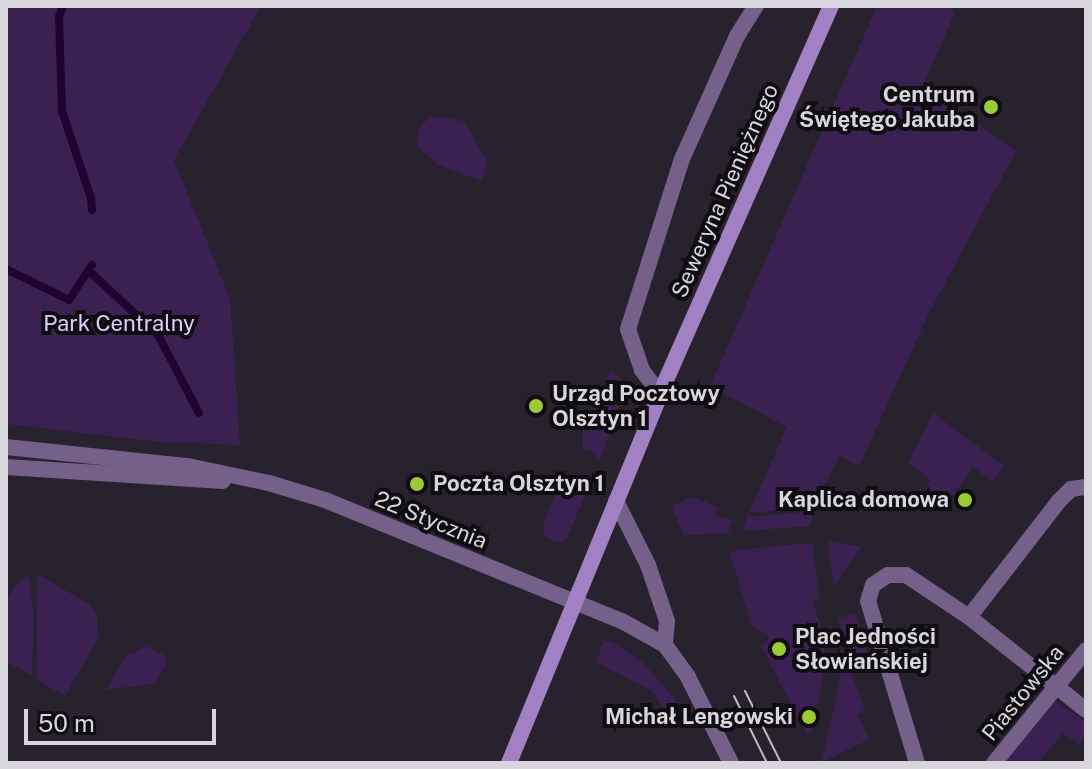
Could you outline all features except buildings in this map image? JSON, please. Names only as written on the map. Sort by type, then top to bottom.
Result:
[{"type":"street","name":"Seweryna Pieniężnego","points":[[660,394],[642,370],[628,329],[682,159],[737,36],[756,6]]},
{"type":"street","name":"Seweryna Pieniężnego","points":[[509,763],[660,394],[831,6]]},
{"type":"street","name":"22 Stycznia","points":[[6,447],[188,466],[269,483],[325,500],[575,602]]},
{"type":"street","name":"22 Stycznia","points":[[6,467],[269,483]]},
{"type":"street","points":[[969,617],[1059,501],[1071,489],[1086,487]]},
{"type":"street","points":[[616,501],[645,557],[667,621],[665,645]]},
{"type":"street","points":[[917,763],[868,601],[870,591],[879,579],[888,575],[906,575],[969,617],[1086,710]]},
{"type":"street","points":[[575,602],[622,621],[665,645],[688,677],[731,763]]},
{"type":"street","name":"Piastowska","points":[[994,763],[1086,650]]},
{"type":"green space","name":"Park Centralny","points":[[6,6],[261,6],[174,160],[230,299],[240,445],[160,442],[6,424]]},
{"type":"green space","points":[[877,6],[949,6],[954,15],[923,85],[1016,151],[929,313],[859,466],[839,456],[814,507],[749,513],[787,427],[710,386]]},
{"type":"green space","points":[[429,117],[448,117],[465,122],[487,161],[482,181],[438,165],[417,146],[418,130]]},
{"type":"green space","points":[[610,371],[619,376],[625,392],[600,460],[593,452],[583,449],[583,428]]},
{"type":"green space","points":[[933,413],[1004,466],[993,482],[973,467],[943,508],[922,495],[930,479],[908,463]]},
{"type":"green space","points":[[571,478],[577,482],[591,481],[566,540],[557,543],[544,536],[543,524],[556,492]]},
{"type":"green space","points":[[692,497],[718,507],[715,515],[733,520],[728,533],[684,535],[671,506]]},
{"type":"green space","points":[[814,511],[810,526],[742,531],[749,513],[749,517]]},
{"type":"green space","points":[[830,541],[861,547],[834,587],[828,545]]},
{"type":"green space","points":[[809,543],[813,546],[819,598],[812,601],[823,631],[825,666],[812,732],[807,735],[760,644],[767,643],[769,635],[752,626],[730,554],[736,550]]},
{"type":"green space","points":[[37,574],[89,604],[97,615],[98,639],[65,696],[37,680]]},
{"type":"green space","points":[[29,575],[34,619],[32,676],[6,661],[6,600],[15,585]]},
{"type":"green space","points":[[855,614],[870,662],[857,667],[838,618]]},
{"type":"green space","points":[[610,641],[641,661],[678,702],[665,710],[652,691],[596,662],[603,643]]},
{"type":"green space","points":[[146,646],[164,655],[167,661],[156,683],[106,690],[128,652],[132,654]]},
{"type":"green space","points":[[841,647],[865,710],[857,715],[870,739],[821,763],[839,687]]},
{"type":"green space","points":[[1052,699],[1086,722],[1086,734],[1079,744],[1063,733],[1038,763],[999,763]]},
{"type":"waterway","points":[[63,6],[59,17],[62,111],[91,198],[92,210]]},
{"type":"waterway","points":[[6,269],[69,300],[92,265]]},
{"type":"waterway","points":[[88,270],[158,335],[199,413]]},
{"type":"tram line","points":[[745,691],[781,763]]},
{"type":"tram line","points":[[734,696],[767,763]]},
{"type":"place","name":"Centrum Świętego Jakuba","points":[[991,107]]},
{"type":"place","name":"Urząd Pocztowy Olsztyn 1","points":[[536,406]]},
{"type":"place","name":"Poczta Olsztyn 1","points":[[417,484]]},
{"type":"place","name":"Kaplica domowa","points":[[965,500]]},
{"type":"place","name":"Plac Jedności Słowiańskiej","points":[[779,649]]},
{"type":"place","name":"Michał Lengowski","points":[[809,717]]}]
